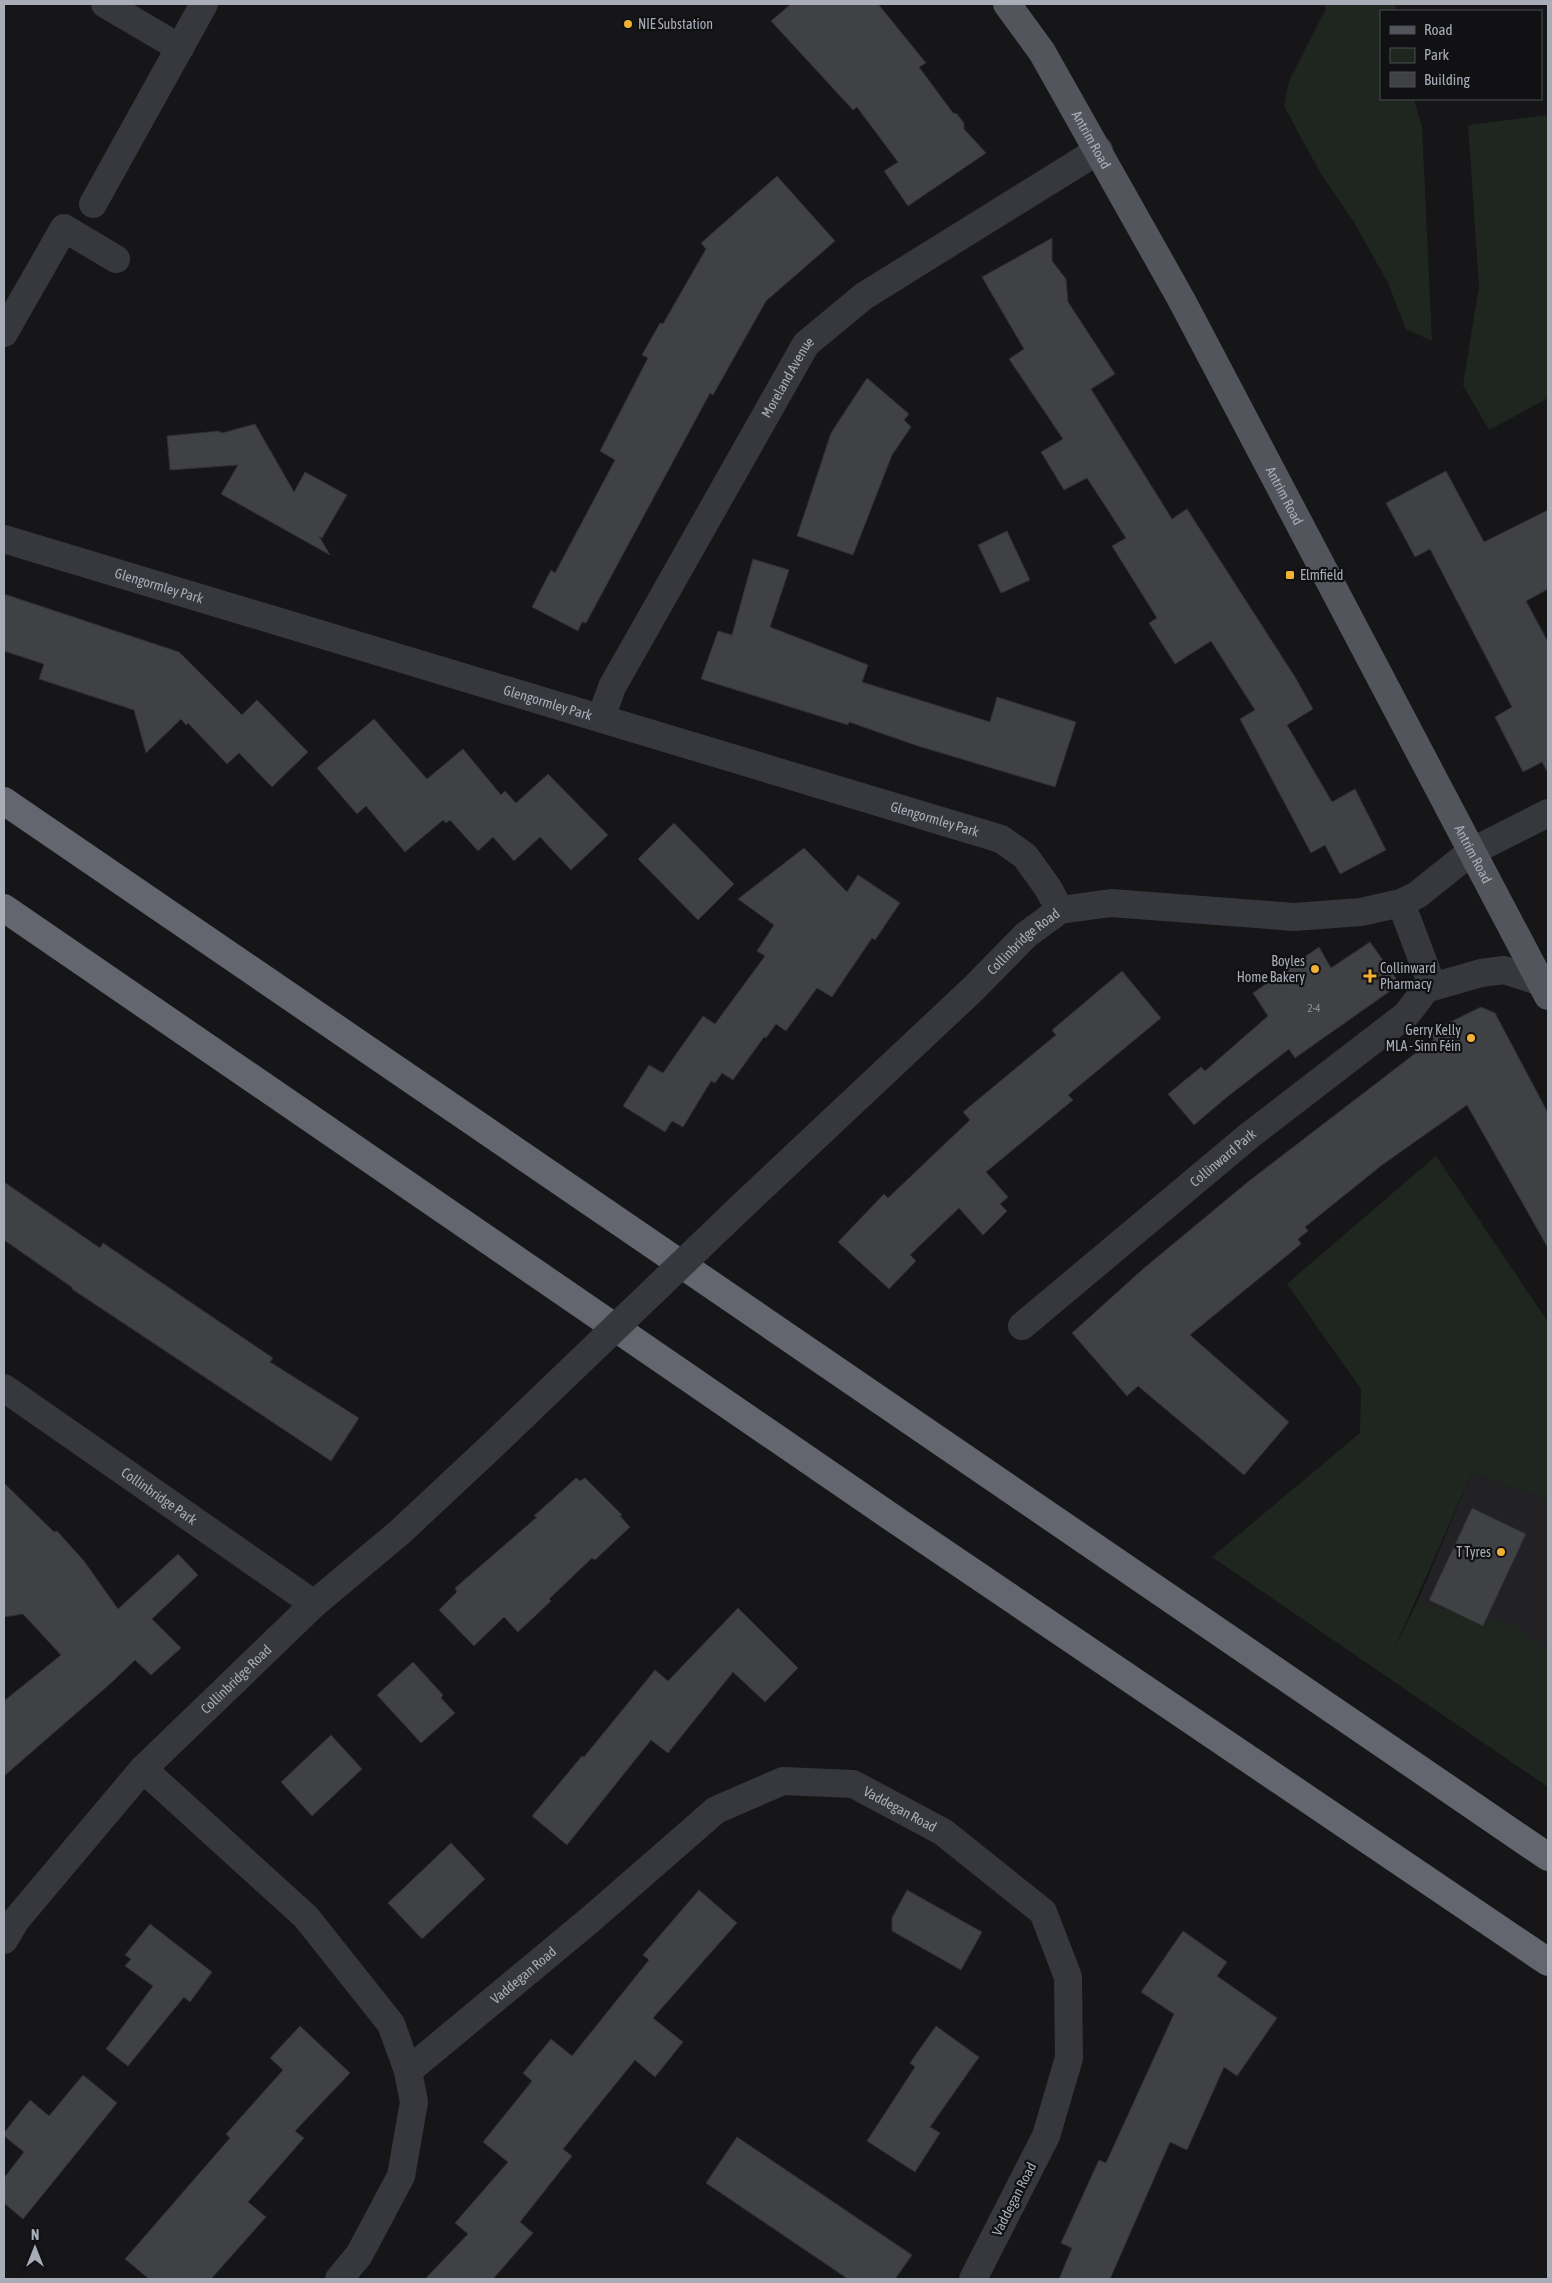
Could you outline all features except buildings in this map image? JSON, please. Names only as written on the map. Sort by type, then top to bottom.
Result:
[{"type":"highway","points":[[4,801],[1548,1857]]},
{"type":"highway","points":[[4,908],[892,1518],[1548,1962]]},
{"type":"main road","name":"Antrim Road","points":[[1007,4],[1042,52],[1099,150],[1285,494],[1471,852],[1545,989]]},
{"type":"street","points":[[105,4],[180,48]]},
{"type":"street","points":[[93,204],[204,4]]},
{"type":"street","name":"Moreland Avenue","points":[[601,718],[612,686],[806,344],[864,296],[1099,150]]},
{"type":"street","points":[[4,333],[64,228],[116,259]]},
{"type":"street","name":"Glengormley Park","points":[[4,539],[1001,839],[1025,856],[1048,888],[1060,910]]},
{"type":"street","name":"Collinbridge Road","points":[[4,1940],[16,1920],[143,1769],[314,1604],[400,1532],[494,1444],[740,1208],[973,989],[1026,935],[1060,910],[1111,903],[1294,917],[1361,912],[1401,903],[1417,895],[1471,852],[1548,812]]},
{"type":"street","points":[[1401,903],[1430,980],[1425,989]]},
{"type":"street","points":[[1425,989],[1481,973],[1504,970],[1545,989]]},
{"type":"street","name":"Collinward Park","points":[[1022,1326],[1250,1135],[1406,1016],[1425,989]]},
{"type":"street","name":"Collinbridge Park","points":[[4,1388],[314,1604]]},
{"type":"street","points":[[143,1769],[306,1917],[391,2024],[408,2071],[414,2102],[401,2176],[359,2254],[339,2279]]},
{"type":"street","name":"Vaddegan Road","points":[[408,2071],[591,1919],[716,1810],[783,1781],[853,1784],[942,1832],[1043,1912],[1068,1977],[1069,2058],[1046,2136],[973,2279]]},
{"type":"shaded area","points":[[1472,1473],[1548,1499],[1548,1650],[1417,1603]]},
{"type":"green space","points":[[1324,4],[1395,4],[1396,10],[1380,10],[1380,100],[1414,100],[1422,127],[1432,341],[1406,329],[1388,283],[1354,222],[1321,174],[1284,106],[1289,81],[1326,9]]},
{"type":"green space","points":[[1548,115],[1548,398],[1489,430],[1463,385],[1479,286],[1468,125]]},
{"type":"green space","points":[[1436,1156],[1548,1322],[1548,1499],[1472,1473],[1394,1649],[1417,1603],[1509,1625],[1548,1648],[1548,1787],[1212,1557],[1360,1433],[1361,1389],[1287,1284]]},
{"type":"place","name":"NIE Substation","points":[[628,24]]},
{"type":"place","name":"Elmfield","points":[[1290,575]]},
{"type":"place","name":"Boyles Home Bakery","points":[[1315,969]]},
{"type":"place","name":"Collinward Pharmacy","points":[[1370,976]]},
{"type":"place","name":"Gerry Kelly MLA - Sinn Féin","points":[[1471,1038]]},
{"type":"place","name":"T Tyres","points":[[1501,1552]]}]
